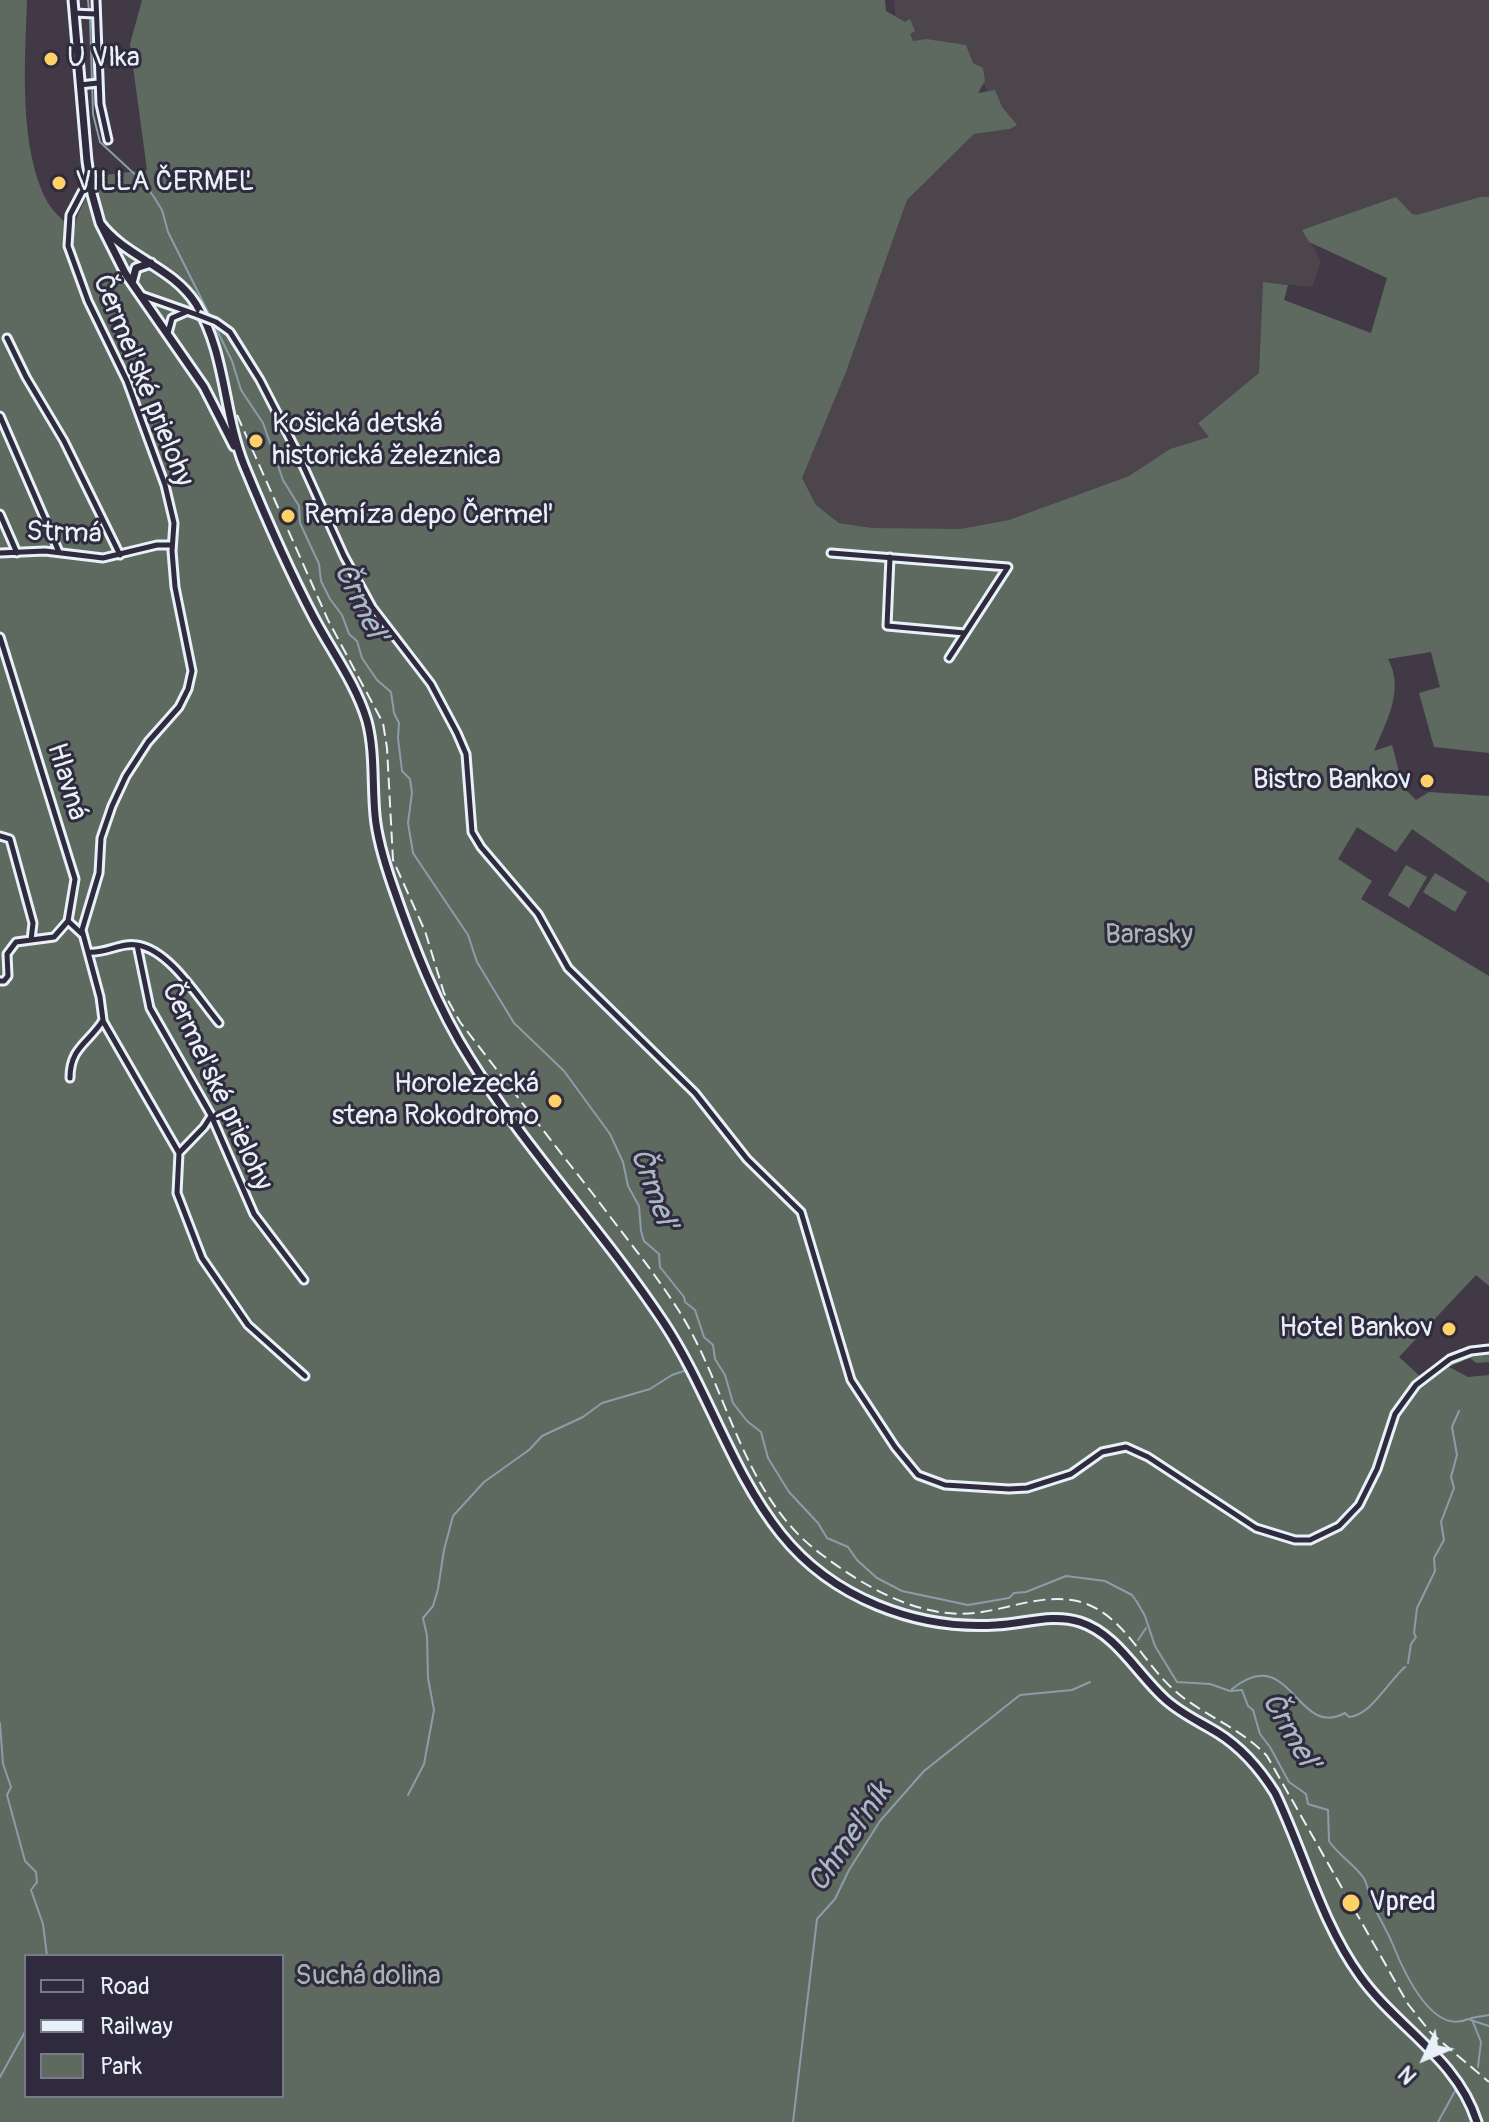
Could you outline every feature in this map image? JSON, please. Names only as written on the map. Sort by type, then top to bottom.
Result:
[{"type":"main road","points":[[73,0],[91,84],[90,187],[100,223],[116,258],[219,414],[304,598],[362,705],[370,733],[375,816],[384,860],[450,1023],[492,1092],[667,1327],[693,1371],[746,1480],[770,1518],[795,1549],[819,1571],[855,1594],[902,1615],[976,1626],[1061,1618],[1087,1624],[1117,1647],[1168,1703],[1231,1742],[1262,1773],[1275,1793],[1346,1957],[1384,2005],[1453,2073],[1464,2090],[1477,2122]]},
{"type":"main road","points":[[100,223],[118,243],[178,283],[199,309],[215,346],[241,458]]},
{"type":"main road","points":[[132,283],[136,268],[151,263]]},
{"type":"main road","points":[[219,414],[225,419],[230,417]]},
{"type":"street","points":[[96,0],[90,14],[91,84],[100,104],[108,140]]},
{"type":"street","points":[[74,13],[90,14]]},
{"type":"street","name":"Čermeľské prielohy","points":[[82,934],[99,873],[101,838],[117,795],[148,742],[179,707],[191,679],[175,587],[174,523],[165,485],[127,381],[88,301],[68,246],[70,215],[82,192],[90,187]]},
{"type":"street","points":[[141,294],[216,322],[228,330],[260,380],[344,556],[372,607],[431,684],[457,733],[466,754],[472,832],[538,914],[568,968],[695,1093],[747,1159],[801,1212],[851,1380],[911,1469],[929,1481],[945,1485],[1019,1489],[1064,1478],[1102,1452],[1126,1447],[1148,1457],[1256,1528],[1302,1541],[1327,1533],[1345,1521],[1359,1505],[1377,1469],[1404,1398],[1429,1373],[1465,1353],[1489,1349]]},
{"type":"street","points":[[168,333],[171,319],[187,311]]},
{"type":"street","points":[[7,338],[64,441],[120,555]]},
{"type":"street","points":[[0,416],[60,553]]},
{"type":"street","points":[[0,514],[17,553]]},
{"type":"street","name":"Strmá","points":[[0,553],[60,553],[103,558],[157,545],[172,545]]},
{"type":"street","points":[[831,553],[1008,567],[949,658]]},
{"type":"street","points":[[890,557],[887,626],[965,633]]},
{"type":"street","name":"Hlavná","points":[[0,637],[75,879],[68,921]]},
{"type":"street","points":[[0,836],[10,839],[33,923],[31,940]]},
{"type":"street","points":[[0,981],[8,976],[7,954],[16,942],[54,937],[68,921],[82,934],[103,1020],[179,1153],[177,1193],[202,1258],[248,1325],[305,1376]]},
{"type":"street","points":[[88,952],[100,953],[128,944],[150,947],[169,962],[219,1023]]},
{"type":"street","name":"Čermeľské prielohy","points":[[137,945],[150,1008],[211,1115],[254,1214],[304,1280]]},
{"type":"street","points":[[70,1078],[72,1058],[103,1020]]},
{"type":"street","points":[[179,1153],[211,1115]]},
{"type":"shaded area","points":[[894,0],[1489,0],[1489,197],[1412,215],[1396,197],[1303,230],[1321,261],[1312,287],[1263,282],[1259,373],[1198,422],[1210,437],[1170,449],[1129,476],[1009,520],[960,529],[928,530],[872,528],[840,523],[816,505],[802,478],[846,372],[907,200],[974,134],[1010,129],[976,71],[898,41]]},
{"type":"green space","points":[[0,0],[27,0],[26,104],[32,157],[38,182],[48,203],[73,230],[97,176],[147,170],[130,44],[142,0],[885,0],[886,11],[905,22],[910,19],[915,31],[910,34],[913,41],[926,39],[966,45],[973,63],[983,68],[985,81],[978,93],[995,90],[1002,107],[1017,125],[1010,129],[974,134],[907,200],[846,372],[802,478],[816,505],[839,523],[872,528],[960,529],[1009,520],[1129,476],[1170,449],[1209,437],[1198,423],[1259,373],[1263,282],[1288,285],[1284,300],[1371,333],[1387,278],[1309,242],[1302,230],[1396,197],[1412,214],[1417,215],[1489,197],[1489,753],[1434,747],[1419,693],[1440,687],[1431,652],[1388,659],[1395,682],[1394,694],[1374,751],[1392,745],[1403,787],[1416,800],[1429,792],[1489,796],[1489,883],[1412,829],[1396,852],[1357,827],[1338,859],[1372,881],[1361,899],[1489,976],[1489,1286],[1476,1275],[1399,1357],[1422,1378],[1450,1359],[1489,1349],[1489,1362],[1476,1363],[1470,1358],[1449,1367],[1468,1377],[1489,1375],[1489,2122],[0,2122]]},
{"type":"green space","points":[[1406,865],[1427,877],[1409,908],[1388,895]]},
{"type":"green space","points":[[1435,873],[1467,892],[1455,912],[1423,892]]},
{"type":"waterway","name":"Črmeľ","points":[[88,0],[89,11]]},
{"type":"waterway","name":"Črmeľ","points":[[90,17],[93,114],[100,142],[142,181],[154,197],[211,318]]},
{"type":"waterway","name":"Črmeľ","points":[[214,324],[232,361],[241,390],[263,423],[283,480],[299,506],[300,523],[319,564],[321,581],[342,615],[349,634],[357,641],[362,658],[377,680],[391,692],[399,723],[402,771],[410,779],[412,793],[408,823],[413,853],[468,935],[477,962],[514,1023],[564,1071],[610,1134],[623,1162],[628,1186],[639,1206],[644,1241],[659,1254],[660,1267],[685,1302],[695,1310],[704,1337],[713,1345],[715,1359],[725,1375],[733,1403],[747,1421],[761,1432],[768,1458],[789,1492],[818,1523],[827,1538],[848,1547],[877,1578],[902,1591],[968,1605],[1009,1598],[1014,1593],[1026,1592],[1066,1576],[1105,1581],[1132,1595],[1145,1616],[1155,1646],[1177,1682],[1210,1684],[1230,1691],[1242,1690],[1248,1706],[1253,1710],[1260,1734],[1289,1782],[1306,1794],[1308,1804],[1328,1810],[1329,1841],[1365,1880],[1371,1901],[1421,1998],[1442,2018],[1455,2022],[1468,2019],[1489,2026]]},
{"type":"waterway","points":[[408,1795],[424,1764],[434,1710],[423,1618],[433,1606],[453,1516],[484,1482],[529,1450],[542,1436],[583,1417],[602,1403],[650,1389],[672,1375],[687,1370]]},
{"type":"waterway","points":[[1408,1663],[1411,1644],[1416,1637],[1417,1608],[1435,1571],[1434,1558],[1444,1540],[1441,1522],[1454,1488],[1451,1477],[1457,1455],[1452,1427],[1459,1411]]},
{"type":"waterway","name":"Chmeľník","points":[[1138,1640],[1146,1628]]},
{"type":"waterway","points":[[1232,1689],[1252,1677],[1268,1676],[1281,1683],[1315,1714],[1328,1718],[1345,1713],[1349,1717],[1372,1705],[1405,1667]]},
{"type":"waterway","name":"Chmeľník","points":[[793,2122],[817,1919],[835,1899],[880,1821],[924,1771],[1020,1695],[1072,1690],[1090,1682]]},
{"type":"waterway","points":[[0,1723],[3,1764],[11,1787],[7,1795],[25,1861],[36,1872],[37,1882],[31,1890],[43,1924],[47,1954]]},
{"type":"waterway","points":[[1471,2018],[1489,2015]]},
{"type":"waterway","points":[[1473,2022],[1481,2042],[1478,2067]]},
{"type":"waterway","points":[[0,2077],[24,2034]]},
{"type":"waterway","points":[[1438,2122],[1455,2091]]},
{"type":"railway","points":[[237,415],[328,620],[383,723],[393,860],[425,931],[444,993],[460,1022],[679,1311],[711,1374],[739,1440],[773,1503],[794,1530],[838,1567],[876,1590],[917,1607],[960,1614],[1041,1600],[1065,1599],[1093,1607],[1107,1615],[1174,1690],[1245,1737],[1267,1756],[1408,2004],[1431,2033],[1489,2082]]},
{"type":"place","name":"U Vlka","points":[[51,59]]},
{"type":"place","name":"VILLA ČERMEĽ","points":[[59,183]]},
{"type":"place","name":"Košická detská historická železnica","points":[[256,441]]},
{"type":"place","name":"Remíza depo Čermeľ","points":[[288,516]]},
{"type":"place","name":"Bistro Bankov","points":[[1427,781]]},
{"type":"place","name":"Horolezecká stena Rokodromo","points":[[555,1101]]},
{"type":"place","name":"Hotel Bankov","points":[[1449,1329]]},
{"type":"place","name":"Vpred","points":[[1351,1903]]},
{"type":"park label","name":"Barasky","points":[[1149,936]]},
{"type":"park label","name":"Suchá dolina","points":[[368,1977]]}]
